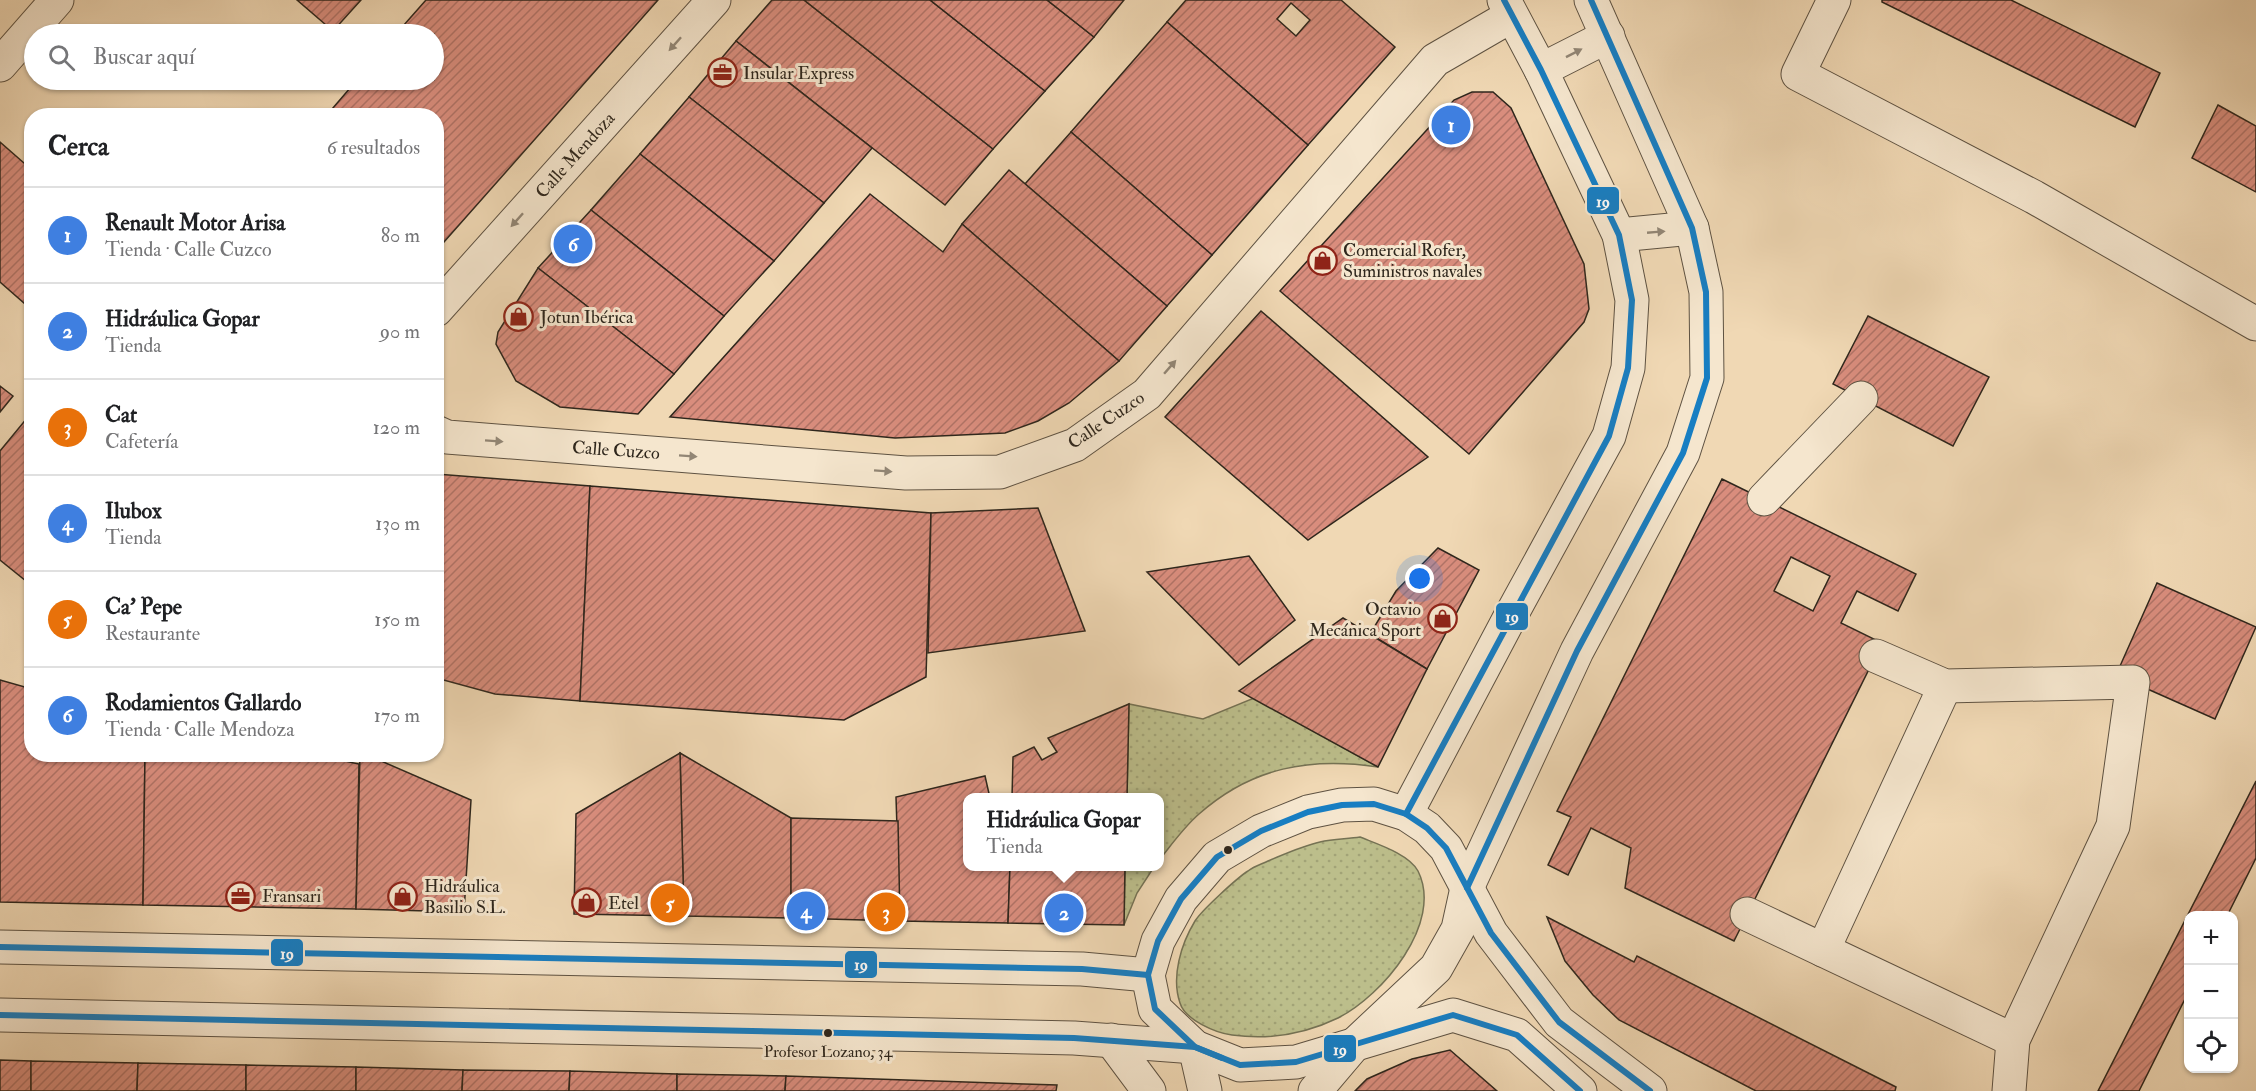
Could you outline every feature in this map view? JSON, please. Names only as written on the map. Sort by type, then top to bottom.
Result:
[{"type":"street","points":[[36,24],[57,0]]},
{"type":"street","name":"Calle Mendoza","points":[[444,301],[714,0]]},
{"type":"street","points":[[1315,1091],[1354,1045],[1436,968],[1458,929],[1467,888],[1577,651],[1683,453],[1707,378],[1706,292],[1692,228],[1591,0]]},
{"type":"street","points":[[1834,0],[1798,74],[2034,197],[2256,324]]},
{"type":"street","points":[[1407,814],[1608,436],[1628,368],[1632,300],[1619,235],[1508,8]]},
{"type":"street","name":"Calle Cuzco","points":[[444,436],[906,473],[1000,472],[1075,445],[1147,394],[1435,60],[1508,8]]},
{"type":"street","points":[[1540,70],[1608,36]]},
{"type":"street","points":[[0,66],[24,38]]},
{"type":"street","points":[[1619,235],[1692,228]]},
{"type":"street","points":[[1764,499],[1860,398]]},
{"type":"street","points":[[1876,656],[1945,686],[2133,682],[2113,826],[2013,1040],[2009,1091]]},
{"type":"street","points":[[1823,950],[1945,686]]},
{"type":"street","points":[[1205,1091],[1195,1047],[1155,1009],[1148,975],[1158,941],[1181,898],[1217,857],[1261,831],[1308,812],[1342,805],[1374,804],[1407,814],[1427,828],[1446,848],[1491,933],[1559,1022],[1650,1091]]},
{"type":"street","points":[[1748,914],[2013,1040]]},
{"type":"street","points":[[0,947],[1070,969],[1148,975]]},
{"type":"street","points":[[0,1015],[1111,1040],[1195,1047],[1240,1065],[1296,1062],[1453,1015],[1516,1035],[1580,1091]]},
{"type":"street","points":[[1111,1040],[1149,1091]]},
{"type":"green space","points":[[1254,698],[1378,767],[1353,764],[1305,765],[1261,776],[1240,785],[1199,814],[1164,854],[1164,793],[1127,793],[1129,704],[1203,719]]},
{"type":"green space","points":[[1360,837],[1392,850],[1414,865],[1424,891],[1423,913],[1416,935],[1390,976],[1355,1008],[1325,1024],[1299,1032],[1259,1037],[1225,1034],[1202,1025],[1188,1015],[1177,993],[1179,961],[1185,940],[1195,921],[1220,894],[1255,866],[1294,850],[1330,840]]},
{"type":"green space","points":[[1125,871],[1151,871],[1137,893],[1124,925]]},
{"type":"building","points":[[297,0],[361,0],[339,24],[325,24]]},
{"type":"building","points":[[426,0],[658,0],[444,242],[444,108],[333,108],[348,90],[444,90],[444,24],[405,24]]},
{"type":"building","points":[[772,0],[804,0],[993,149],[945,205],[736,41]]},
{"type":"building","points":[[804,0],[930,0],[1045,91],[993,149]]},
{"type":"building","points":[[930,0],[1047,0],[1094,37],[1045,91]]},
{"type":"building","points":[[1047,0],[1124,0],[1094,37]]},
{"type":"building","points":[[1186,0],[1341,0],[1395,47],[1308,145],[1167,22]],"holes":[[[1291,3],[1310,20],[1296,36],[1277,19]]]},
{"type":"building","points":[[1882,0],[2011,0],[2160,73],[2135,127]]},
{"type":"building","points":[[1167,22],[1308,145],[1212,255],[1071,132]]},
{"type":"building","points":[[736,41],[872,148],[824,203],[689,97]]},
{"type":"building","points":[[1472,92],[1493,92],[1511,108],[1584,264],[1589,309],[1584,322],[1469,454],[1280,291],[1454,100]]},
{"type":"building","points":[[689,97],[824,203],[774,261],[640,154]]},
{"type":"building","points":[[2218,105],[2256,126],[2256,192],[2192,158]]},
{"type":"building","points":[[1071,132],[1212,255],[1167,306],[1025,184]]},
{"type":"building","points":[[0,142],[24,163],[24,303],[0,282]]},
{"type":"building","points":[[640,154],[774,261],[724,316],[591,210]]},
{"type":"building","points":[[1009,170],[1167,306],[1119,361],[962,224]]},
{"type":"building","points":[[870,194],[943,252],[962,224],[1119,361],[1069,403],[1038,421],[1005,433],[895,438],[670,417]]},
{"type":"building","points":[[591,210],[724,316],[674,374],[538,268]]},
{"type":"building","points":[[538,268],[674,374],[638,414],[560,407],[516,381],[496,344],[498,332]]},
{"type":"building","points":[[1261,311],[1428,457],[1308,540],[1165,417]]},
{"type":"building","points":[[1868,316],[1989,377],[1953,446],[1833,384]]},
{"type":"building","points":[[0,386],[13,396],[0,412]]},
{"type":"building","points":[[24,422],[24,579],[0,560],[0,451]]},
{"type":"building","points":[[444,475],[590,486],[580,701],[495,694],[444,680]]},
{"type":"building","points":[[1722,479],[1916,574],[1898,611],[1857,591],[1841,623],[1882,643],[1734,941],[1625,888],[1631,848],[1591,828],[1568,875],[1548,865],[1571,817],[1557,811]],"holes":[[[1791,557],[1830,576],[1813,611],[1774,591]]]},
{"type":"building","points":[[590,486],[931,513],[926,677],[844,720],[580,701]]},
{"type":"building","points":[[1038,508],[1085,631],[928,653],[931,513]]},
{"type":"building","points":[[1438,548],[1479,570],[1427,669],[1370,634],[1396,591]]},
{"type":"building","points":[[1249,556],[1295,620],[1239,665],[1147,572]]},
{"type":"building","points":[[2157,583],[2256,627],[2215,719],[2116,675]]},
{"type":"building","points":[[1343,618],[1427,669],[1378,767],[1239,691]]},
{"type":"building","points":[[0,680],[24,687],[24,762],[145,762],[143,905],[0,902]]},
{"type":"building","points":[[1129,704],[1127,793],[1012,793],[1013,757],[1034,747],[1042,760],[1057,752],[1048,738]]},
{"type":"building","points":[[680,753],[791,818],[791,918],[684,916]]},
{"type":"building","points":[[680,753],[684,916],[574,914],[576,814]]},
{"type":"building","points":[[145,762],[349,762],[359,764],[356,909],[143,905]]},
{"type":"building","points":[[360,762],[383,762],[471,800],[464,912],[356,909]]},
{"type":"building","points":[[985,776],[989,793],[963,793],[963,871],[1010,871],[1008,923],[900,921],[896,797]]},
{"type":"building","points":[[2256,781],[2256,858],[2230,911],[2190,911]]},
{"type":"building","points":[[791,818],[898,821],[900,921],[791,918]]},
{"type":"building","points":[[1010,871],[1125,871],[1124,925],[1008,923]]},
{"type":"building","points":[[1547,917],[1634,962],[1637,956],[1896,1087],[1895,1091],[1756,1091],[1619,1020],[1593,995],[1565,961]]},
{"type":"building","points":[[2184,922],[2184,1001],[2139,1091],[2098,1091]]},
{"type":"building","points":[[1450,1050],[1497,1091],[1355,1091],[1367,1079],[1412,1059]]},
{"type":"building","points":[[0,1060],[31,1061],[31,1091],[0,1091]]},
{"type":"building","points":[[31,1061],[138,1063],[137,1091],[31,1091]]},
{"type":"building","points":[[138,1063],[246,1065],[246,1091],[137,1091]]},
{"type":"building","points":[[246,1065],[356,1067],[356,1091],[246,1091]]},
{"type":"building","points":[[356,1067],[463,1070],[462,1091],[356,1091]]},
{"type":"building","points":[[463,1070],[570,1071],[569,1091],[462,1091]]},
{"type":"building","points":[[570,1071],[677,1074],[677,1091],[569,1091]]},
{"type":"building","points":[[677,1074],[786,1076],[785,1091],[677,1091]]},
{"type":"building","points":[[786,1076],[1057,1085],[1056,1091],[785,1091]]},
{"type":"transit line","name":"19","points":[[1406,814],[1609,436],[1628,368],[1632,300],[1619,235],[1541,70],[1504,0]]},
{"type":"transit line","name":"19","points":[[1467,888],[1577,651],[1683,453],[1707,378],[1706,292],[1692,228],[1591,0]]},
{"type":"transit line","name":"19","points":[[1222,1058],[1195,1047],[1155,1009],[1148,975],[1158,941],[1181,899],[1217,857],[1261,831],[1308,812],[1342,805],[1374,804],[1406,814],[1427,828],[1446,848],[1491,933],[1559,1022],[1650,1091]]},
{"type":"transit line","name":"19","points":[[0,947],[1082,969],[1148,975]]},
{"type":"transit line","name":"19","points":[[0,1015],[1074,1038],[1195,1047],[1240,1065],[1296,1062],[1453,1015],[1517,1035],[1580,1091]]},
{"type":"place","name":"Insular Express","points":[[722,73]]},
{"type":"place","name":"Renault Motor Arisa","points":[[1451,125]]},
{"type":"place","name":"Rodamientos Gallardo","points":[[573,244]]},
{"type":"place","name":"Comercial Rofer, Suministros navales","points":[[1322,260]]},
{"type":"place","name":"Jotun Ibérica","points":[[519,317]]},
{"type":"place","name":"Octavio Mecánica Sport","points":[[1442,619]]},
{"type":"place","name":"Fransari","points":[[241,896]]},
{"type":"place","name":"Hidráulica Basilio S.L.","points":[[403,896]]},
{"type":"place","name":"Etel","points":[[587,903]]},
{"type":"place","name":"Ca' Pepe","points":[[670,903]]},
{"type":"place","name":"Ilubox","points":[[806,911]]},
{"type":"place","name":"Cat","points":[[886,912]]},
{"type":"place","name":"Hidráulica Gopar","points":[[1064,913]]},
{"type":"place","name":"Profesor Lozano, 34","points":[[828,1033]]}]
